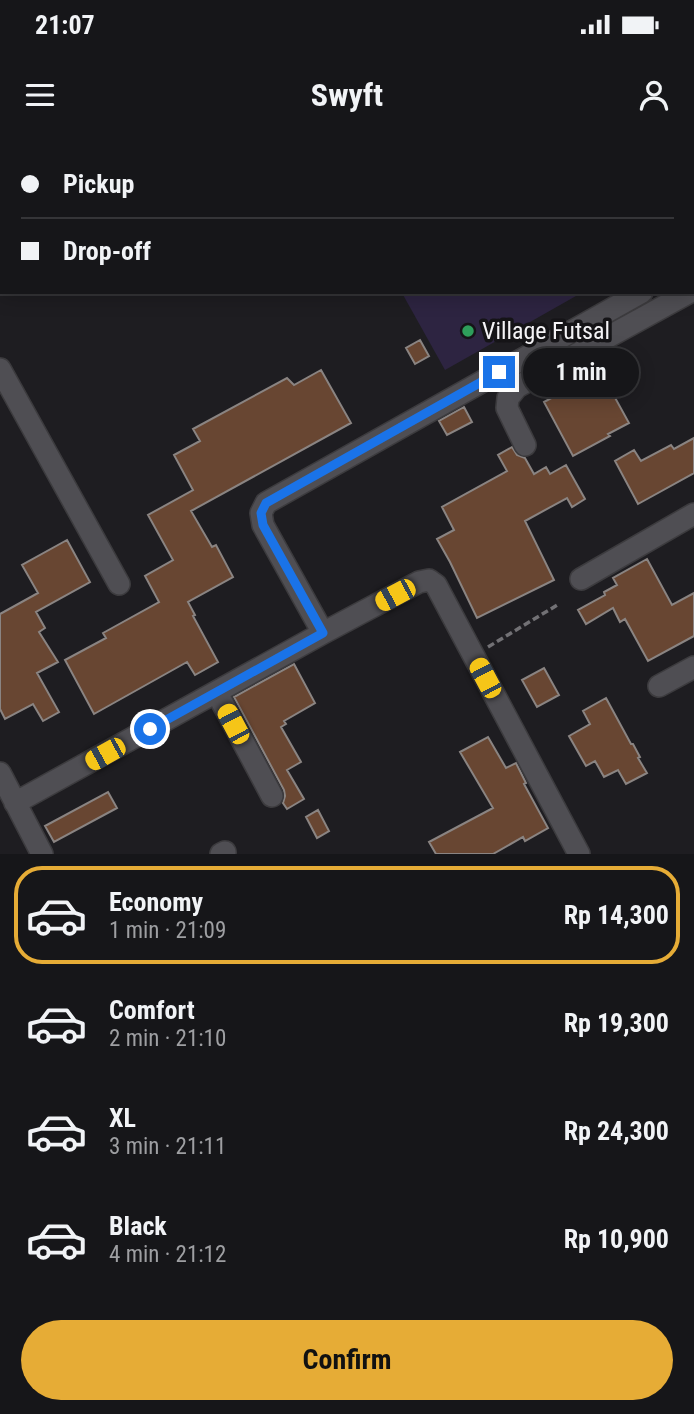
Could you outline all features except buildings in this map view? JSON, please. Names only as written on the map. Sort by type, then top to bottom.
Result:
[{"type":"street","points":[[323,633],[263,525],[261,513],[266,503],[638,294]]},
{"type":"street","points":[[525,445],[507,408],[508,398],[517,387],[687,294]]},
{"type":"street","points":[[0,369],[119,584]]},
{"type":"street","points":[[581,579],[694,514]]},
{"type":"street","points":[[15,803],[323,633],[419,582],[429,580],[436,585],[579,854]]},
{"type":"street","points":[[659,686],[694,667]]},
{"type":"street","points":[[217,693],[272,796]]},
{"type":"street","points":[[0,773],[42,854]]},
{"type":"path","points":[[474,656],[559,604]]},
{"type":"shaded area","name":"Village Futsal","points":[[403,294],[579,294],[445,370]]},
{"type":"place","name":"Village Futsal","points":[[468,331]]},
{"type":"route","points":[[150,729],[323,633],[263,525],[261,513],[266,503],[499,372]]}]
